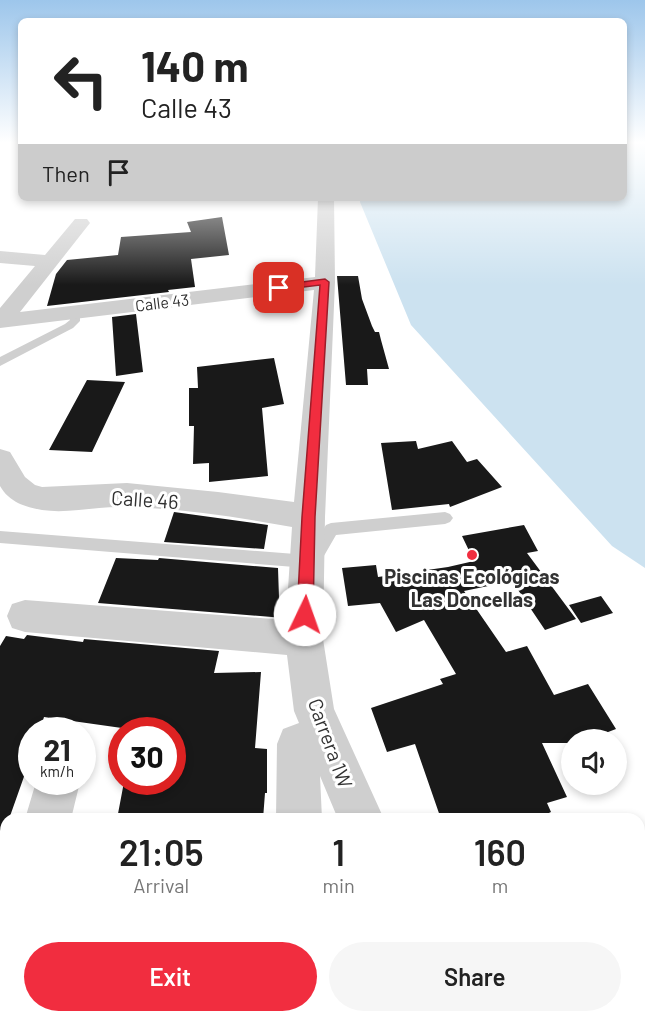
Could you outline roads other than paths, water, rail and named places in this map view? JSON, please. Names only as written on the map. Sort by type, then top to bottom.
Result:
[{"type":"street","name":"Carrera 1W","points":[[326,201],[325,282],[309,517],[304,639],[314,711],[359,813]]},
{"type":"street","points":[[0,321],[81,223]]},
{"type":"street","points":[[0,257],[49,261]]},
{"type":"street","name":"Calle 43","points":[[0,321],[325,282]]},
{"type":"street","name":"Calle 46","points":[[0,459],[9,480],[20,491],[32,496],[50,498],[125,495],[252,508],[309,517]]},
{"type":"street","points":[[25,616],[304,639]]},
{"type":"street","points":[[298,744],[299,813]]},
{"type":"street","points":[[50,813],[54,795]]},
{"type":"lane","points":[[0,362],[69,326],[75,321],[75,312]]},
{"type":"lane","points":[[0,537],[307,565],[331,529],[446,519]]},
{"type":"water","points":[[627,190],[645,190],[645,568],[612,546],[411,325],[360,202],[627,201]]},
{"type":"place","name":"Piscinas Ecológicas Las Doncellas","points":[[472,555]]}]
